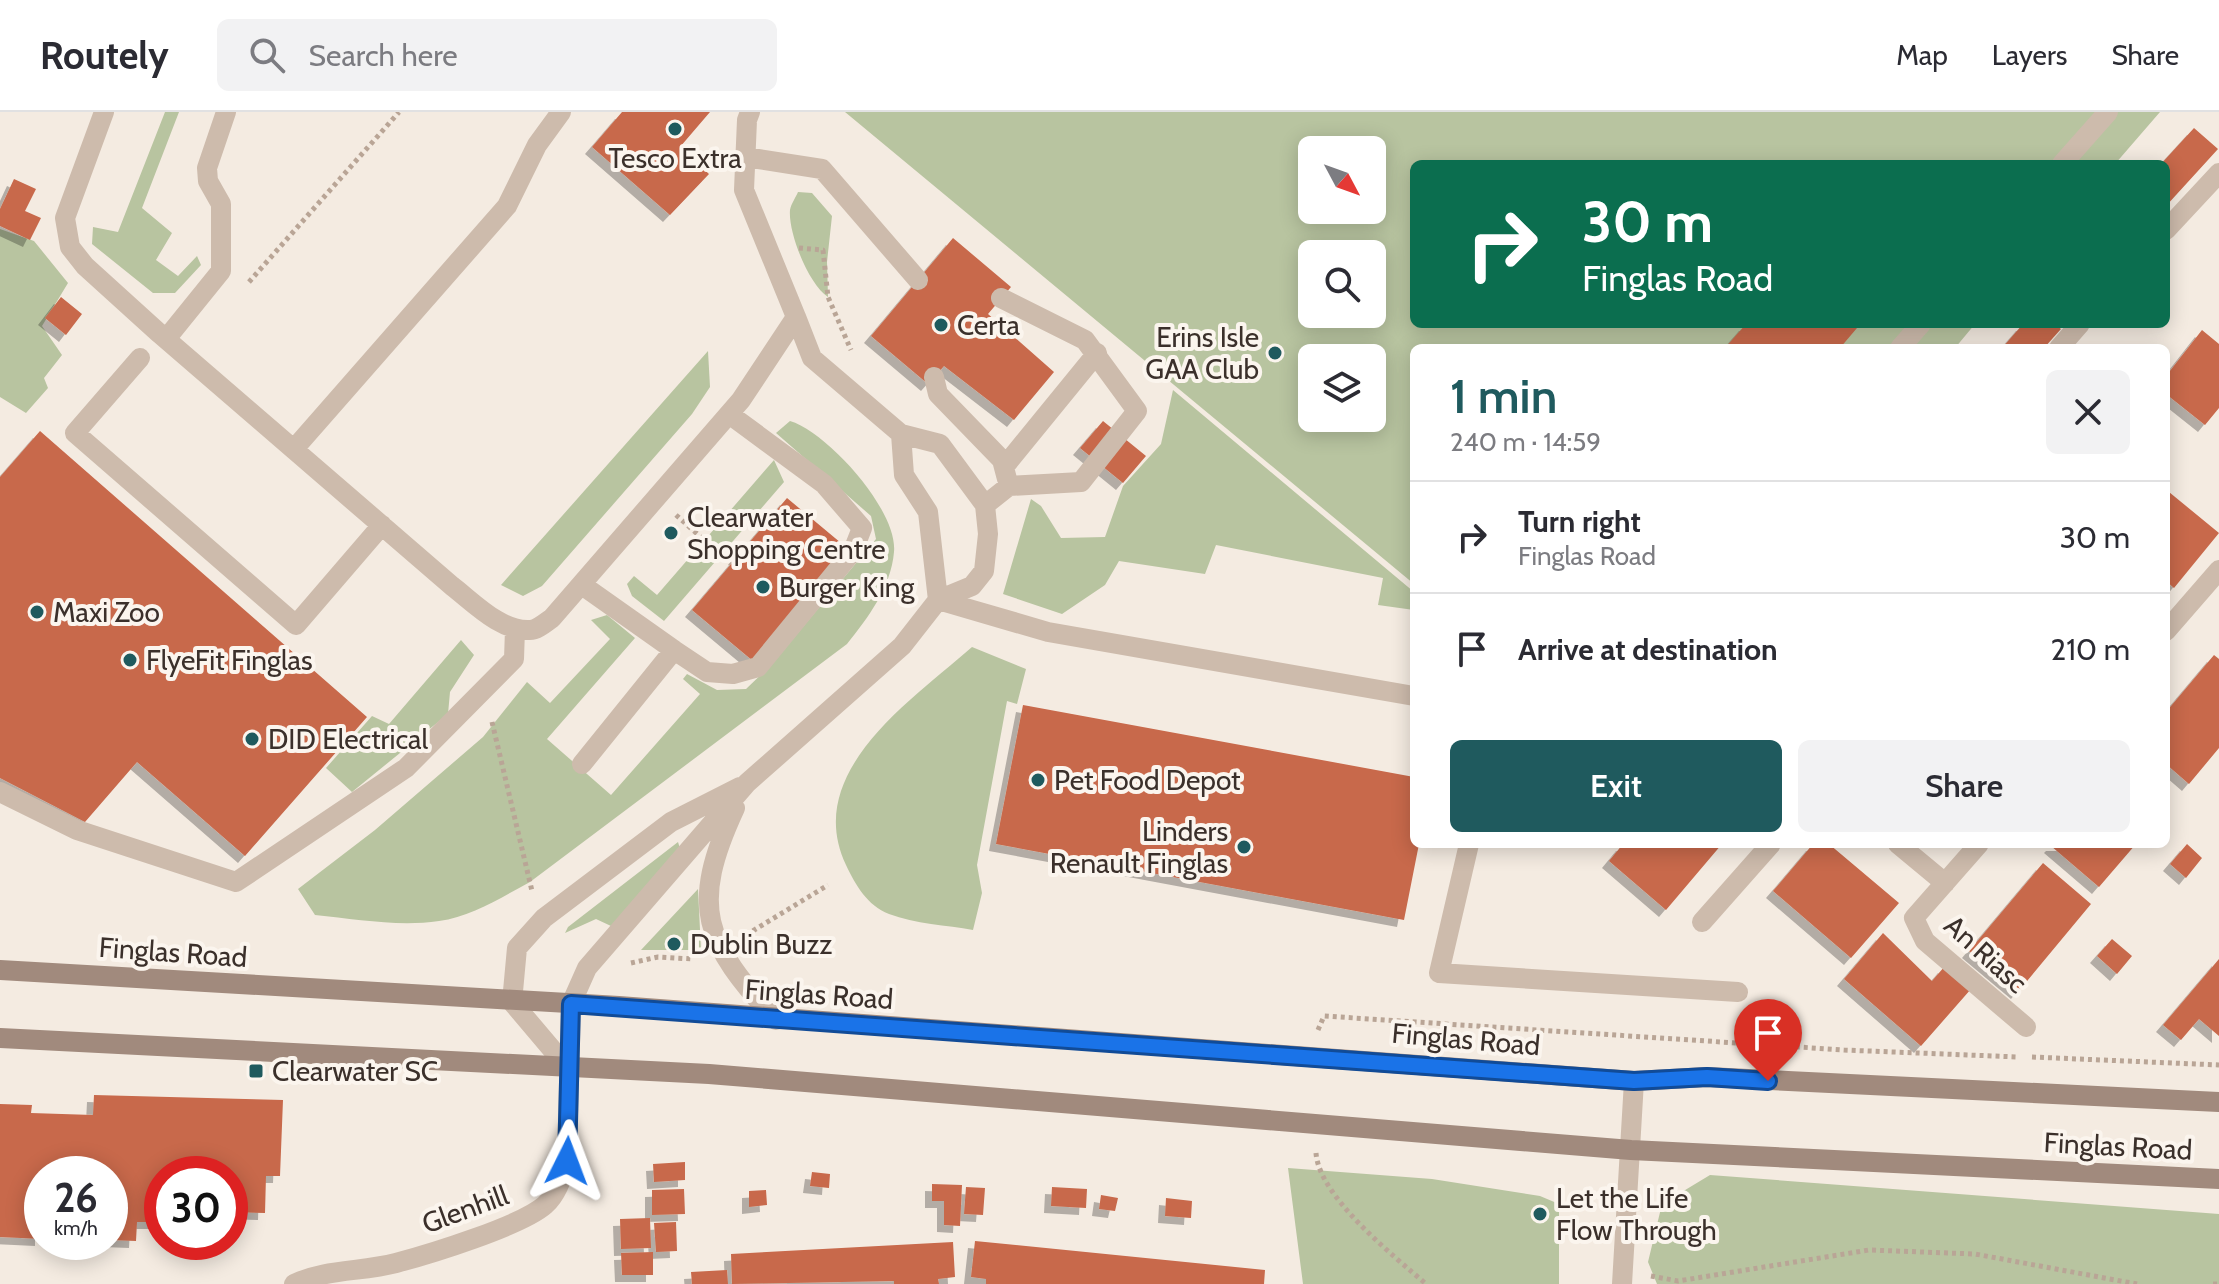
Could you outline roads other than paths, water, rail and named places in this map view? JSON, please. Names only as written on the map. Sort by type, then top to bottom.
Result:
[{"type":"main road","name":"Finglas Road","points":[[0,970],[571,1004],[1291,1053],[1634,1081],[1707,1077],[2219,1102]]},
{"type":"main road","name":"Finglas Road","points":[[0,1038],[709,1074],[1631,1150],[2219,1179]]},
{"type":"street","points":[[104,112],[65,218],[70,247],[85,266],[488,615],[515,629],[533,631],[552,618],[582,585],[729,414],[767,365],[796,317]]},
{"type":"street","points":[[166,339],[221,271],[221,204],[208,181],[207,168],[226,112]]},
{"type":"street","points":[[294,449],[507,206],[537,145],[561,112]]},
{"type":"street","points":[[571,1004],[587,968],[656,893],[747,783],[902,646],[938,600],[972,586],[984,571],[988,534],[985,505],[940,444],[901,434],[812,358],[744,190],[750,112]]},
{"type":"street","points":[[2066,160],[2108,112]]},
{"type":"street","points":[[745,157],[822,169],[918,280]]},
{"type":"street","points":[[2170,226],[2219,173]]},
{"type":"street","points":[[1001,298],[1085,340],[1137,411],[1081,482],[1006,477]]},
{"type":"street","points":[[1904,344],[1918,328]]},
{"type":"street","points":[[2062,344],[2076,328]]},
{"type":"street","points":[[985,505],[1097,353]]},
{"type":"street","points":[[140,358],[75,433],[296,625],[382,525]]},
{"type":"street","points":[[934,377],[938,394],[1002,460],[1006,477]]},
{"type":"street","points":[[582,585],[707,672],[733,674],[758,667],[853,551],[862,528],[824,484],[729,414]]},
{"type":"street","points":[[901,434],[904,475],[928,512],[938,600]]},
{"type":"street","points":[[2170,626],[2219,570]]},
{"type":"street","points":[[938,600],[1048,632],[1410,695]]},
{"type":"street","points":[[0,792],[77,830],[236,882],[406,768],[514,659],[515,629]]},
{"type":"street","points":[[582,764],[674,650]]},
{"type":"street","points":[[567,1067],[512,1002],[517,948],[544,918],[671,822],[747,783]]},
{"type":"street","points":[[747,783],[718,845],[706,899],[710,922],[735,976],[776,1020]]},
{"type":"street","points":[[1468,848],[1439,973],[1738,992]]},
{"type":"street","points":[[1702,922],[1767,848]]},
{"type":"street","name":"An Riasc","points":[[1903,848],[1945,883]]},
{"type":"street","name":"An Riasc","points":[[1976,848],[1914,918],[1925,941],[2026,1027]]},
{"type":"street","name":"Glenhill","points":[[294,1284],[308,1277],[396,1263],[527,1218],[547,1203],[560,1184],[567,1161],[571,1004]]},
{"type":"street","points":[[1622,1277],[1634,1081]]},
{"type":"place","name":"Tesco Extra","points":[[675,129]]},
{"type":"place","name":"Certa","points":[[941,325]]},
{"type":"place","name":"Erins Isle GAA Club","points":[[1275,353]]},
{"type":"place","name":"Clearwater Shopping Centre","points":[[671,533]]},
{"type":"place","name":"Burger King","points":[[763,587]]},
{"type":"place","name":"Maxi Zoo","points":[[37,612]]},
{"type":"place","name":"FlyeFit Finglas","points":[[130,660]]},
{"type":"place","name":"DID Electrical","points":[[252,739]]},
{"type":"place","name":"Pet Food Depot","points":[[1038,780]]},
{"type":"place","name":"Linders Renault Finglas","points":[[1244,847]]},
{"type":"place","name":"Dublin Buzz","points":[[674,944]]},
{"type":"place","name":"Clearwater SC","points":[[256,1071]]},
{"type":"place","name":"Let the Life Flow Through","points":[[1540,1214]]}]
